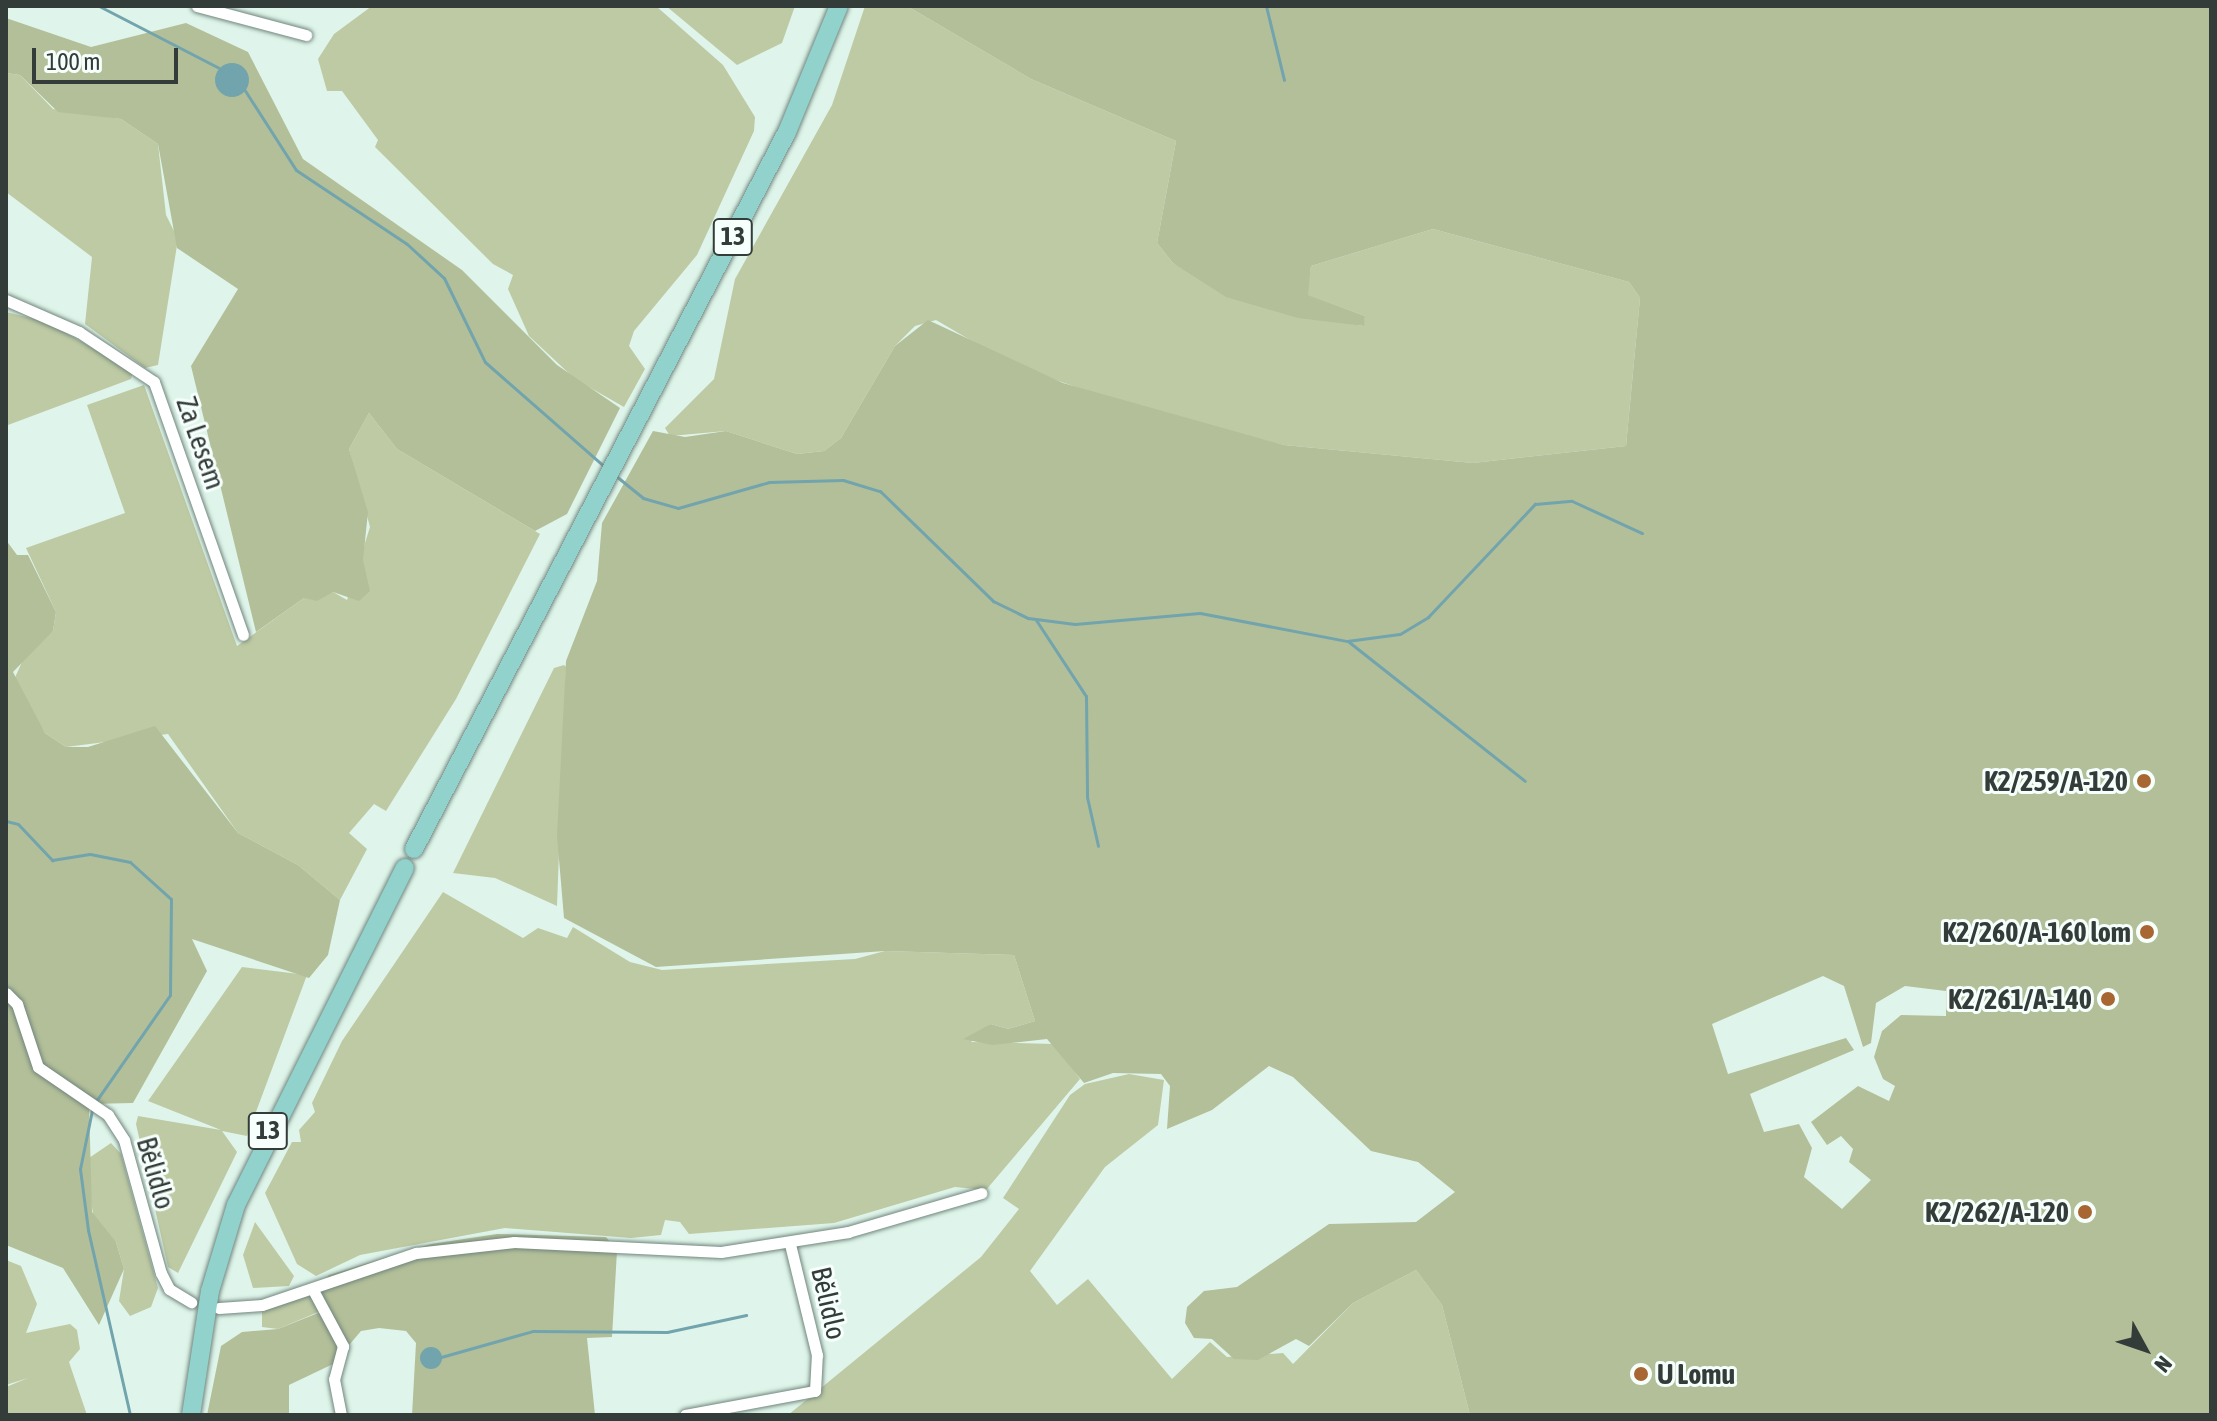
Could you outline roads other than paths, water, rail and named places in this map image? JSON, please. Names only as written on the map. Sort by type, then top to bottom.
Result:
[{"type":"main road","name":"13","points":[[414,849],[679,343],[819,65],[839,6]]},
{"type":"main road","name":"13","points":[[191,1415],[210,1291],[236,1205],[405,868]]},
{"type":"street","points":[[197,6],[306,35]]},
{"type":"street","name":"Za Lesem","points":[[6,300],[79,332],[154,382],[243,635]]},
{"type":"street","name":"Bělidlo","points":[[6,993],[17,1004],[38,1067],[108,1115],[124,1140],[161,1273],[169,1289],[191,1302]]},
{"type":"street","name":"Bělidlo","points":[[685,1415],[815,1391],[817,1355],[790,1244],[981,1193]]},
{"type":"street","points":[[219,1308],[313,1290],[416,1253],[514,1242],[721,1252],[790,1244]]},
{"type":"street","points":[[313,1290],[343,1346],[334,1379],[341,1415]]},
{"type":"water","points":[[232,63],[244,68],[249,80],[244,92],[232,97],[220,92],[215,80],[220,68]]},
{"type":"water","points":[[431,1347],[439,1350],[442,1358],[439,1366],[431,1369],[423,1366],[420,1358],[423,1350]]},
{"type":"waterway","points":[[99,6],[223,70]]},
{"type":"waterway","points":[[1266,6],[1284,80]]},
{"type":"waterway","points":[[244,89],[296,170],[407,244],[444,278],[485,362],[604,466]]},
{"type":"waterway","points":[[616,476],[643,498],[678,508],[769,482],[843,480],[880,491],[993,601],[1028,618],[1075,624],[1200,613],[1347,641],[1400,634],[1428,617],[1535,504],[1572,501],[1642,533]]},
{"type":"waterway","points":[[1036,620],[1086,696],[1087,797],[1098,846]]},
{"type":"waterway","points":[[1349,642],[1525,781]]},
{"type":"waterway","points":[[6,821],[18,824],[52,860],[90,854],[130,862],[171,899],[170,995],[96,1101]]},
{"type":"waterway","points":[[92,1110],[80,1169],[88,1230],[130,1415]]},
{"type":"waterway","points":[[441,1357],[533,1331],[667,1332],[746,1315]]},
{"type":"place","name":"K2/259/A-120","points":[[2144,781]]},
{"type":"place","name":"K2/260/A-160 lom","points":[[2147,932]]},
{"type":"place","name":"K2/261/A-140","points":[[2108,999]]},
{"type":"place","name":"K2/262/A-120","points":[[2085,1212]]},
{"type":"place","name":"U Lomu","points":[[1641,1374]]}]
